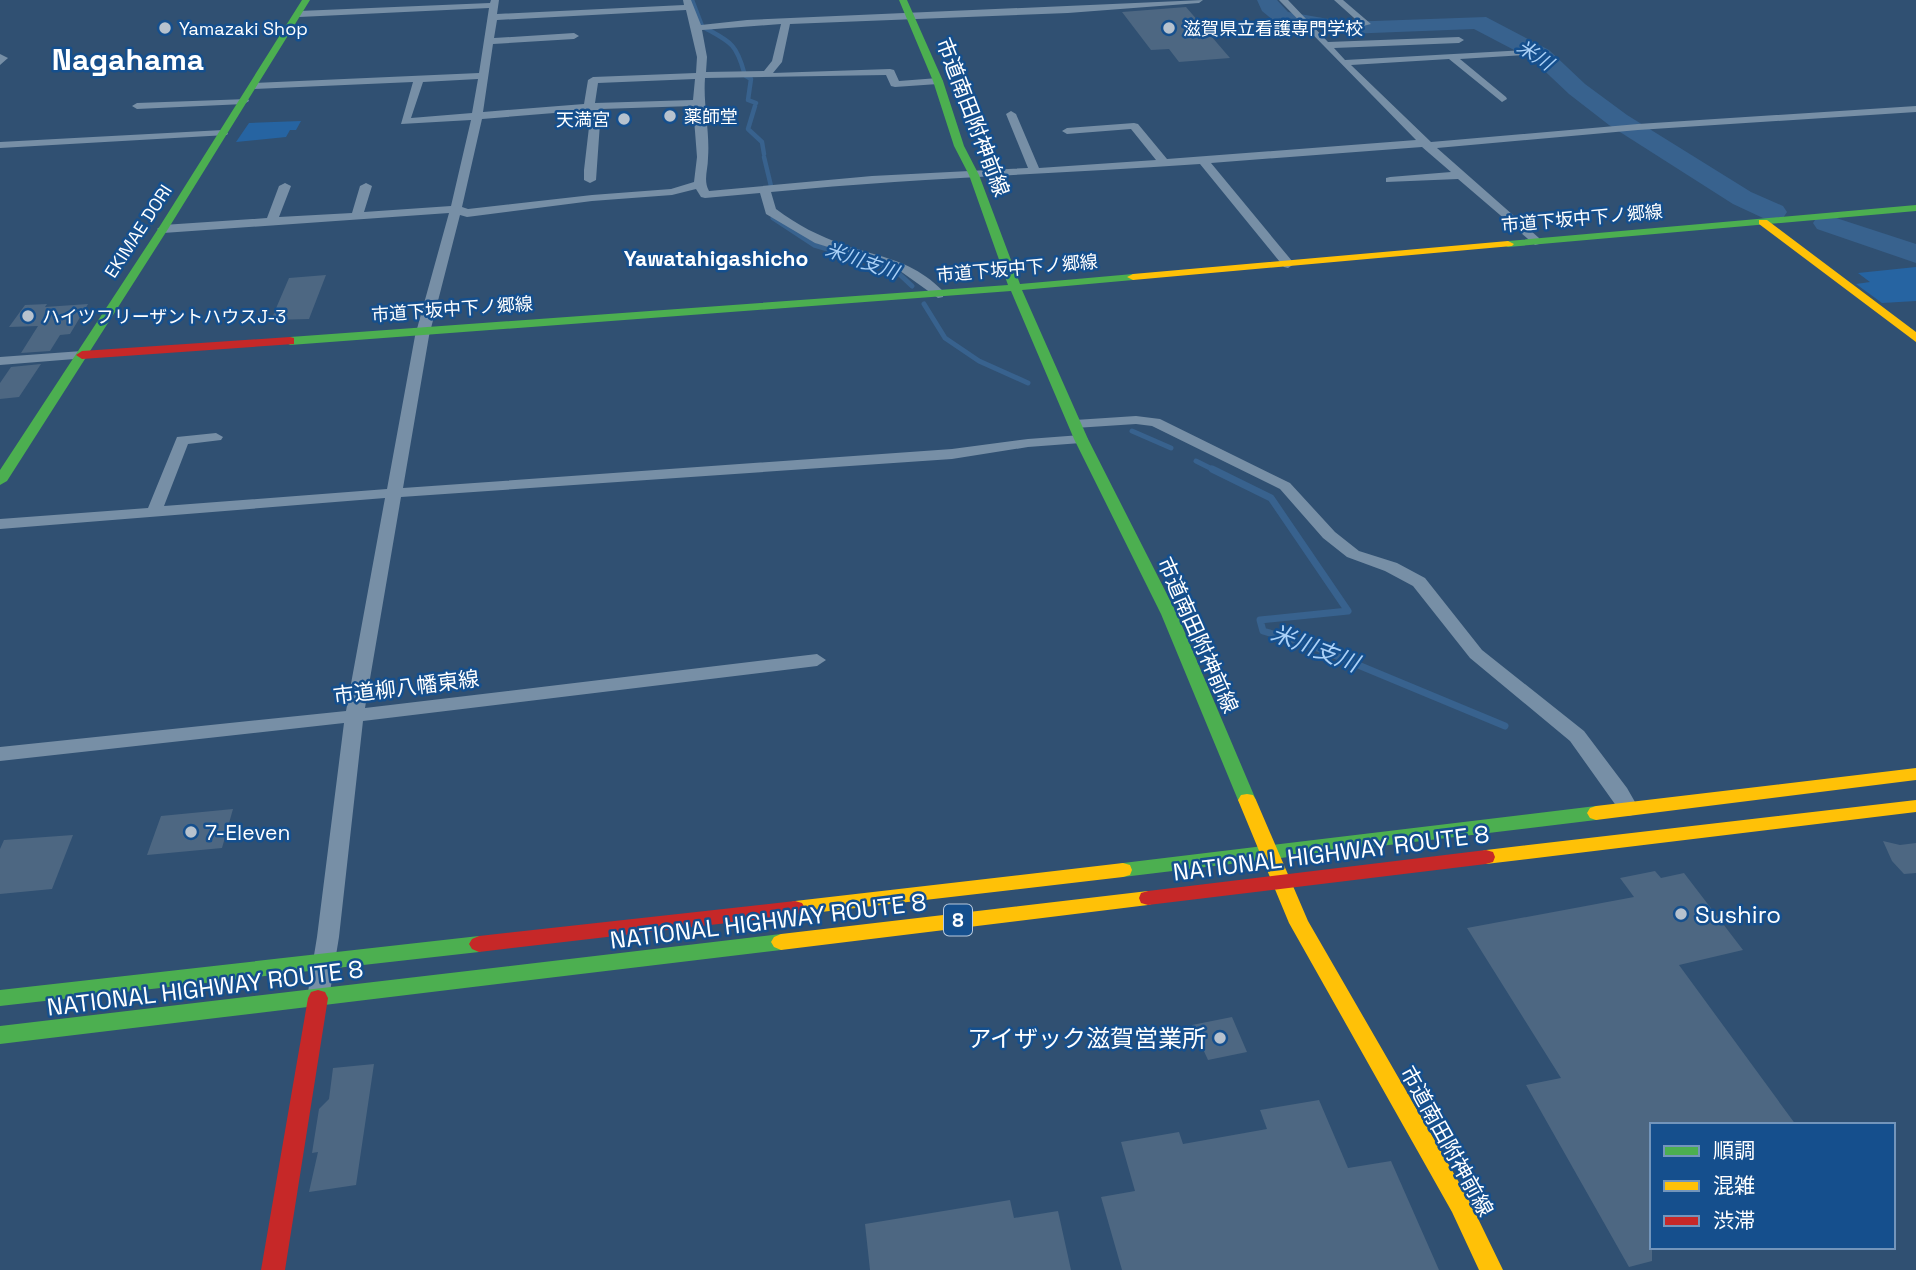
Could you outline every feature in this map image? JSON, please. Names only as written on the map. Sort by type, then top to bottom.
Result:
[{"type":"main road","name":"市道南田附神前線","points":[[903,0],[938,81],[959,146],[974,175],[1015,287],[1078,431],[1169,614],[1280,882],[1299,923],[1461,1205],[1491,1270]]},
{"type":"main road","name":"EKIMAE DORI","points":[[0,481],[303,7]]},
{"type":"main road","name":"市道下坂中下ノ郷線","points":[[82,355],[937,294],[1916,208]]},
{"type":"main road","points":[[1763,222],[1916,338]]},
{"type":"main road","name":"NATIONAL HIGHWAY ROUTE 8","points":[[0,998],[1012,883],[1916,774]]},
{"type":"main road","name":"NATIONAL HIGHWAY ROUTE 8","points":[[0,1035],[1916,806]]},
{"type":"main road","points":[[272,1270],[318,998]]},
{"type":"street","points":[[1074,0],[1081,9]]},
{"type":"street","points":[[697,28],[1081,9],[1114,3],[1199,0]]},
{"type":"street","points":[[1283,0],[1325,46],[1427,145],[1535,241]]},
{"type":"street","points":[[1338,0],[1366,24]]},
{"type":"street","points":[[303,7],[688,4],[697,28],[702,57],[698,103],[703,157],[699,184],[705,195],[872,180],[1035,172],[1201,158],[1427,145],[1636,127],[1916,109]]},
{"type":"street","points":[[318,998],[354,716],[423,329],[456,209],[477,116],[495,7]]},
{"type":"street","points":[[767,74],[776,62],[786,22]]},
{"type":"street","points":[[489,41],[574,36]]},
{"type":"street","points":[[1325,46],[1459,40]]},
{"type":"street","points":[[1343,64],[1525,51]]},
{"type":"street","points":[[1451,56],[1502,99]]},
{"type":"street","points":[[590,180],[588,156],[595,129],[593,80],[700,75],[789,76],[890,72],[895,84],[938,81]]},
{"type":"street","points":[[254,86],[482,75]]},
{"type":"street","points":[[419,79],[405,122],[592,106],[698,103]]},
{"type":"street","points":[[137,106],[244,101]]},
{"type":"street","points":[[1012,114],[1035,172]]},
{"type":"street","points":[[1067,131],[1134,126],[1163,162]]},
{"type":"street","points":[[0,145],[223,133]]},
{"type":"street","points":[[1201,158],[1288,264]]},
{"type":"street","points":[[1390,180],[1461,175]]},
{"type":"street","points":[[163,229],[357,214],[456,209],[467,213],[592,198],[660,194],[699,184]]},
{"type":"street","points":[[272,221],[285,186]]},
{"type":"street","points":[[357,214],[366,186]]},
{"type":"street","points":[[765,190],[770,211],[794,228],[827,244],[901,264],[921,277],[937,294]]},
{"type":"street","name":"市道下坂中下ノ郷線","points":[[0,361],[82,355]]},
{"type":"street","points":[[0,524],[625,475],[951,454],[1028,443],[1136,420],[1155,422],[1285,486],[1329,535],[1353,554],[1391,567],[1419,582],[1476,654],[1577,736],[1629,809]]},
{"type":"street","points":[[154,512],[182,440],[216,437]]},
{"type":"street","name":"市道柳八幡東線","points":[[0,754],[354,716],[817,660]]},
{"type":"shaded area","points":[[301,121],[296,130],[290,130],[286,137],[236,142],[249,123]]},
{"type":"shaded area","points":[[1916,267],[1916,301],[1882,303],[1856,284],[1870,282],[1858,273]]},
{"type":"building","name":"滋賀県立看護専門学校","points":[[1186,7],[1230,58],[1179,62],[1169,49],[1151,50],[1122,12]]},
{"type":"building","points":[[326,275],[309,319],[271,320],[289,278]]},
{"type":"building","points":[[47,304],[45,307],[88,304],[70,334],[60,335],[50,351],[21,353],[38,326],[9,327],[25,305]]},
{"type":"building","points":[[41,364],[19,397],[0,399],[0,383],[11,367]]},
{"type":"building","name":"7-Eleven","points":[[233,809],[222,848],[147,855],[161,816]]},
{"type":"building","points":[[73,835],[52,889],[0,894],[0,849],[4,840]]},
{"type":"building","points":[[1883,841],[1900,845],[1916,843],[1916,873],[1904,874],[1892,861]]},
{"type":"building","points":[[1655,871],[1661,878],[1684,873],[1743,950],[1679,965],[1795,1123],[1650,1123],[1652,1261],[1629,1267],[1526,1085],[1561,1078],[1467,928],[1634,897],[1620,878]]},
{"type":"building","name":"アイザック滋賀営業所","points":[[1232,1017],[1247,1052],[1208,1060],[1192,1025]]},
{"type":"building","points":[[374,1064],[356,1185],[309,1192],[318,1152],[312,1153],[319,1109],[329,1099],[333,1068]]},
{"type":"building","points":[[1319,1100],[1348,1168],[1391,1161],[1439,1270],[1122,1270],[1101,1197],[1135,1191],[1121,1142],[1179,1132],[1183,1144],[1267,1129],[1260,1110]]},
{"type":"building","points":[[1010,1200],[1014,1218],[1058,1211],[1071,1270],[870,1270],[865,1224]]},
{"type":"waterway","name":"米川支川","points":[[692,0],[702,26]]},
{"type":"waterway","name":"米川","points":[[1267,0],[1269,7],[1281,17],[1346,28],[1478,22],[1541,55],[1577,89],[1618,120],[1742,198],[1773,212]]},
{"type":"waterway","name":"米川支川","points":[[705,28],[731,44],[744,72]]},
{"type":"waterway","name":"米川支川","points":[[746,76],[751,79],[748,100],[756,103]]},
{"type":"waterway","name":"米川支川","points":[[755,106],[748,129],[762,142],[764,154]]},
{"type":"waterway","name":"米川支川","points":[[764,157],[771,186],[769,188]]},
{"type":"waterway","name":"米川支川","points":[[773,218],[814,245],[894,269],[912,286]]},
{"type":"waterway","name":"米川","points":[[1827,223],[1916,254]]},
{"type":"waterway","name":"米川支川","points":[[924,304],[945,338],[979,361],[1028,383]]},
{"type":"waterway","name":"米川支川","points":[[1132,431],[1171,448]]},
{"type":"waterway","name":"米川支川","points":[[1196,461],[1212,469]]},
{"type":"waterway","name":"米川支川","points":[[1212,469],[1271,498],[1348,611],[1260,620],[1263,631],[1310,645],[1505,726]]},
{"type":"waterway","name":"米川支川","points":[[1212,469],[1216,471]]},
{"type":"traffic: fast","points":[[0,481],[163,229],[306,0]]},
{"type":"traffic: fast","points":[[903,0],[938,81],[959,146],[974,175],[1015,287],[1081,439],[1169,614],[1247,800]]},
{"type":"traffic: fast","points":[[1508,244],[1916,208]]},
{"type":"traffic: fast","points":[[290,341],[885,299],[1133,277]]},
{"type":"traffic: fast","points":[[1123,870],[1596,813]]},
{"type":"traffic: fast","points":[[0,1035],[781,942]]},
{"type":"traffic: fast","points":[[0,998],[479,944]]},
{"type":"traffic: slow","points":[[1763,222],[1916,338]]},
{"type":"traffic: slow","points":[[1133,277],[1508,244]]},
{"type":"traffic: slow","points":[[1596,813],[1916,774]]},
{"type":"traffic: slow","points":[[1247,800],[1299,923],[1460,1205],[1491,1270]]},
{"type":"traffic: slow","points":[[1486,857],[1916,806]]},
{"type":"traffic: slow","points":[[795,908],[1123,870]]},
{"type":"traffic: slow","points":[[781,942],[1148,898]]},
{"type":"traffic: jam","points":[[82,355],[290,341]]},
{"type":"traffic: jam","points":[[1148,898],[1486,857]]},
{"type":"traffic: jam","points":[[479,944],[795,908]]},
{"type":"traffic: jam","points":[[273,1270],[318,998]]},
{"type":"place","name":"Yamazaki Shop","points":[[165,28]]},
{"type":"place","name":"滋賀県立看護専門学校","points":[[1169,28]]},
{"type":"place","name":"薬師堂","points":[[670,116]]},
{"type":"place","name":"天満宮","points":[[624,119]]},
{"type":"place","name":"ハイツフリーザントハウスJ-3","points":[[28,316]]},
{"type":"place","name":"7-Eleven","points":[[191,832]]},
{"type":"place","name":"Sushiro","points":[[1681,914]]},
{"type":"place","name":"アイザック滋賀営業所","points":[[1220,1038]]},
{"type":"district","name":"Nagahama","points":[[128,59]]},
{"type":"district","name":"Yawatahigashicho","points":[[716,258]]}]
